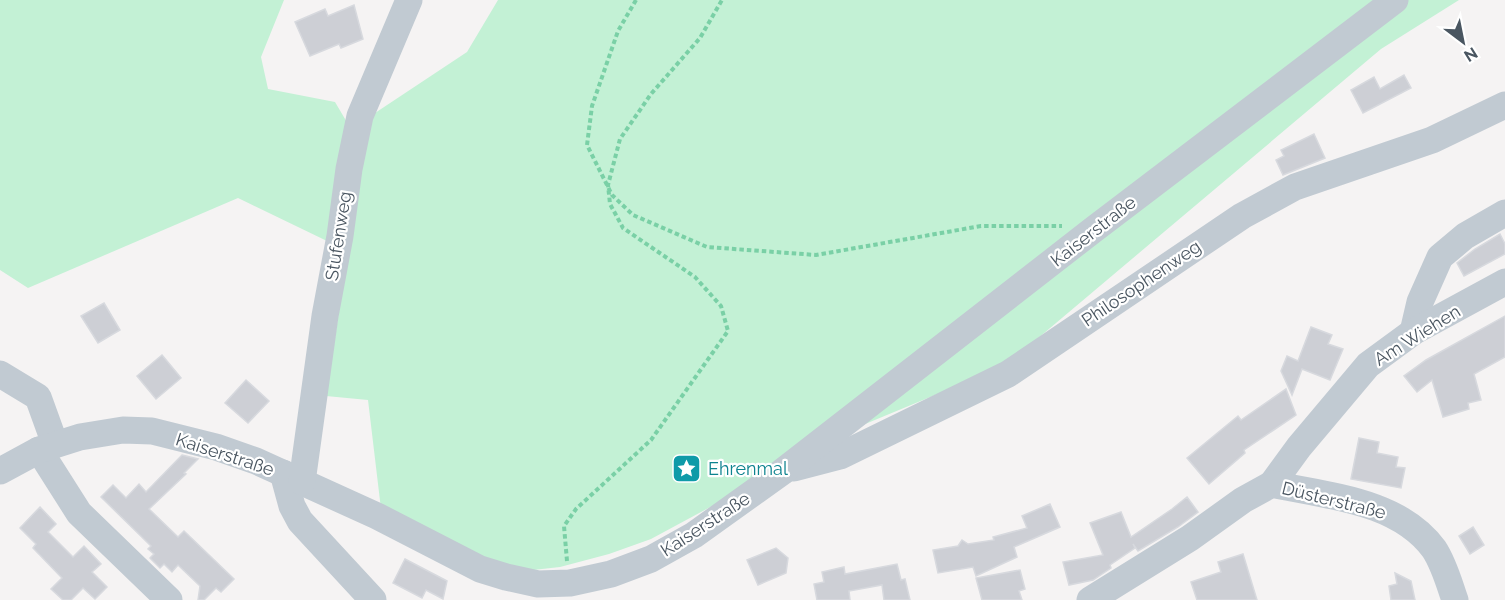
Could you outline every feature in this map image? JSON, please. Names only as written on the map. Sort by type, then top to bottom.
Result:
[{"type":"street","name":"Stufenweg","points":[[293,478],[325,316],[360,116],[409,0]]},
{"type":"street","name":"Kaiserstraße","points":[[0,471],[47,447],[102,433],[123,430],[152,431],[216,447],[293,478],[376,516],[480,569],[538,584],[570,583],[612,574],[651,559],[694,535],[782,472],[1093,230],[1395,0]]},
{"type":"street","name":"Philosophenweg","points":[[782,472],[840,456],[1008,374],[1242,216],[1295,187],[1432,140],[1505,105]]},
{"type":"street","points":[[1413,332],[1420,302],[1440,257],[1465,236],[1505,213]]},
{"type":"street","name":"Am Wiehen","points":[[1272,484],[1299,447],[1368,365],[1413,332],[1505,282]]},
{"type":"street","points":[[0,374],[38,397],[47,447],[79,513],[169,600]]},
{"type":"street","points":[[293,478],[292,506],[300,521],[373,600]]},
{"type":"street","name":"Düsterstraße","points":[[1090,600],[1190,538],[1243,500],[1272,484],[1385,510],[1415,529],[1434,550],[1455,600]]},
{"type":"path","points":[[636,0],[618,31],[592,105],[587,145],[612,195],[633,215],[707,247],[816,255],[981,226],[1055,225],[1093,230]]},
{"type":"path","points":[[570,583],[564,526],[576,509],[651,440],[728,331],[722,306],[695,277],[624,228],[610,204],[608,185],[620,139],[651,94],[700,38],[723,0]]},
{"type":"green space","points":[[0,0],[284,0],[261,57],[268,89],[335,102],[348,124],[327,241],[238,198],[28,288],[0,270]]},
{"type":"green space","points":[[498,0],[1459,0],[1381,49],[1005,366],[776,461],[727,498],[651,539],[609,554],[560,567],[533,570],[508,568],[381,509],[368,400],[326,396],[369,117],[467,52]]},
{"type":"building","points":[[354,5],[363,39],[341,48],[339,44],[310,56],[295,22],[325,9],[328,16]]},
{"type":"building","points":[[1404,75],[1411,88],[1363,113],[1351,90],[1374,77],[1380,89]]},
{"type":"building","points":[[1314,134],[1325,158],[1283,175],[1276,160],[1284,156],[1281,150]]},
{"type":"building","points":[[1500,234],[1505,244],[1505,254],[1464,276],[1457,263]]},
{"type":"building","points":[[104,303],[120,330],[98,343],[81,316]]},
{"type":"building","points":[[1505,316],[1505,357],[1474,374],[1481,400],[1468,403],[1469,409],[1443,417],[1432,380],[1417,392],[1404,376],[1426,360]]},
{"type":"building","points":[[1311,327],[1332,335],[1328,344],[1343,349],[1330,380],[1302,369],[1292,395],[1281,371],[1287,356],[1298,361]]},
{"type":"building","points":[[162,355],[181,378],[156,399],[137,376]]},
{"type":"building","points":[[246,380],[269,401],[248,423],[225,403]]},
{"type":"building","points":[[1286,389],[1296,415],[1244,450],[1245,453],[1209,484],[1187,458],[1238,416],[1241,420]]},
{"type":"building","points":[[1359,438],[1379,442],[1377,453],[1398,457],[1396,467],[1405,468],[1401,488],[1351,479]]},
{"type":"building","points":[[182,455],[198,459],[184,473],[186,474],[149,509],[178,537],[184,531],[234,579],[221,592],[216,588],[204,600],[198,600],[200,586],[178,565],[172,572],[164,564],[160,568],[150,558],[154,554],[148,549],[151,546],[101,497],[113,485],[126,498],[139,484],[146,492]]},
{"type":"building","points":[[1187,497],[1198,512],[1178,527],[1138,551],[1133,544],[1135,548],[1093,580],[1069,585],[1063,562],[1103,555],[1090,523],[1121,512],[1131,537]]},
{"type":"building","points":[[1050,504],[1060,527],[1014,547],[1017,557],[976,576],[973,567],[938,573],[933,550],[958,546],[962,540],[968,544],[994,540],[993,537],[1027,528],[1022,516]]},
{"type":"building","points":[[40,507],[56,524],[48,532],[73,557],[84,546],[101,564],[92,572],[107,587],[95,599],[83,588],[71,600],[63,600],[51,589],[62,578],[33,548],[36,544],[20,528]]},
{"type":"building","points":[[1473,527],[1484,545],[1470,554],[1459,536]]},
{"type":"building","points":[[776,548],[788,558],[786,573],[758,585],[747,560]]},
{"type":"building","points":[[1243,554],[1257,600],[1197,600],[1191,582],[1221,572],[1218,562]]},
{"type":"building","points":[[405,559],[447,581],[443,599],[426,590],[422,598],[393,583]]},
{"type":"building","points":[[897,564],[901,580],[905,579],[910,600],[884,600],[882,585],[849,591],[850,600],[817,600],[814,584],[824,582],[822,572],[844,567],[845,574]]},
{"type":"building","points":[[1020,570],[1025,589],[1019,591],[1022,600],[982,600],[976,578]]},
{"type":"building","points":[[1395,573],[1411,581],[1415,600],[1391,600],[1389,586],[1397,584]]},
{"type":"place","name":"Ehrenmal","points":[[687,468]]}]
